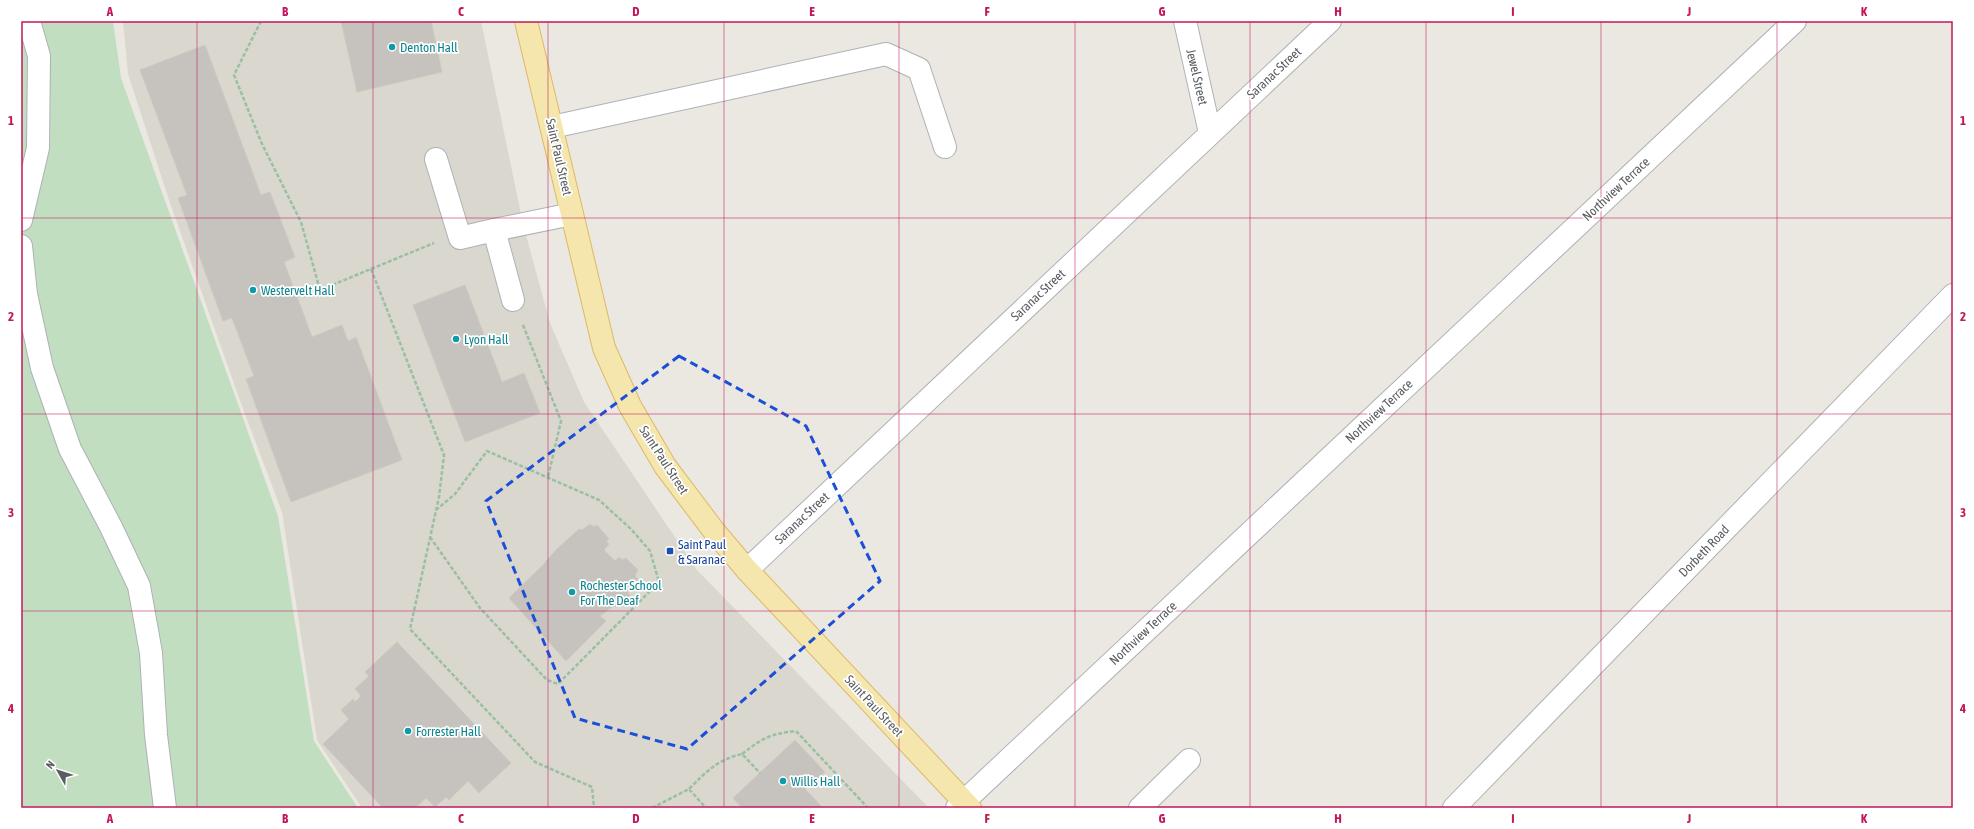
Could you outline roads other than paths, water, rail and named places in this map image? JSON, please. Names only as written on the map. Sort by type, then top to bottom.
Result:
[{"type":"main road","name":"Saint Paul Street","points":[[526,21],[604,348],[630,406],[665,466],[714,531],[747,570],[964,806]]},
{"type":"street","points":[[21,220],[38,148],[39,56],[29,21]]},
{"type":"street","name":"Jewel Street","points":[[1185,21],[1210,133]]},
{"type":"street","name":"Saranac Street","points":[[747,570],[1330,21]]},
{"type":"street","name":"Northview Terrace","points":[[964,806],[1795,21]]},
{"type":"street","points":[[552,127],[886,54],[919,69],[945,147]]},
{"type":"street","points":[[436,159],[460,238],[572,214]]},
{"type":"street","points":[[494,230],[513,300]]},
{"type":"street","points":[[21,246],[26,294],[42,368],[67,442],[139,586],[151,653],[156,735],[165,808]]},
{"type":"street","name":"Dorbeth Road","points":[[1454,808],[1953,295]]},
{"type":"street","points":[[1140,808],[1189,760]]},
{"type":"place","name":"Denton Hall","points":[[392,47]]},
{"type":"place","name":"Westervelt Hall","points":[[253,290]]},
{"type":"place","name":"Lyon Hall","points":[[456,339]]},
{"type":"place","name":"Saint Paul & Saranac","points":[[670,551]]},
{"type":"place","name":"Rochester School For The Deaf","points":[[572,592]]},
{"type":"place","name":"Forrester Hall","points":[[408,731]]},
{"type":"place","name":"Willis Hall","points":[[783,781]]}]
